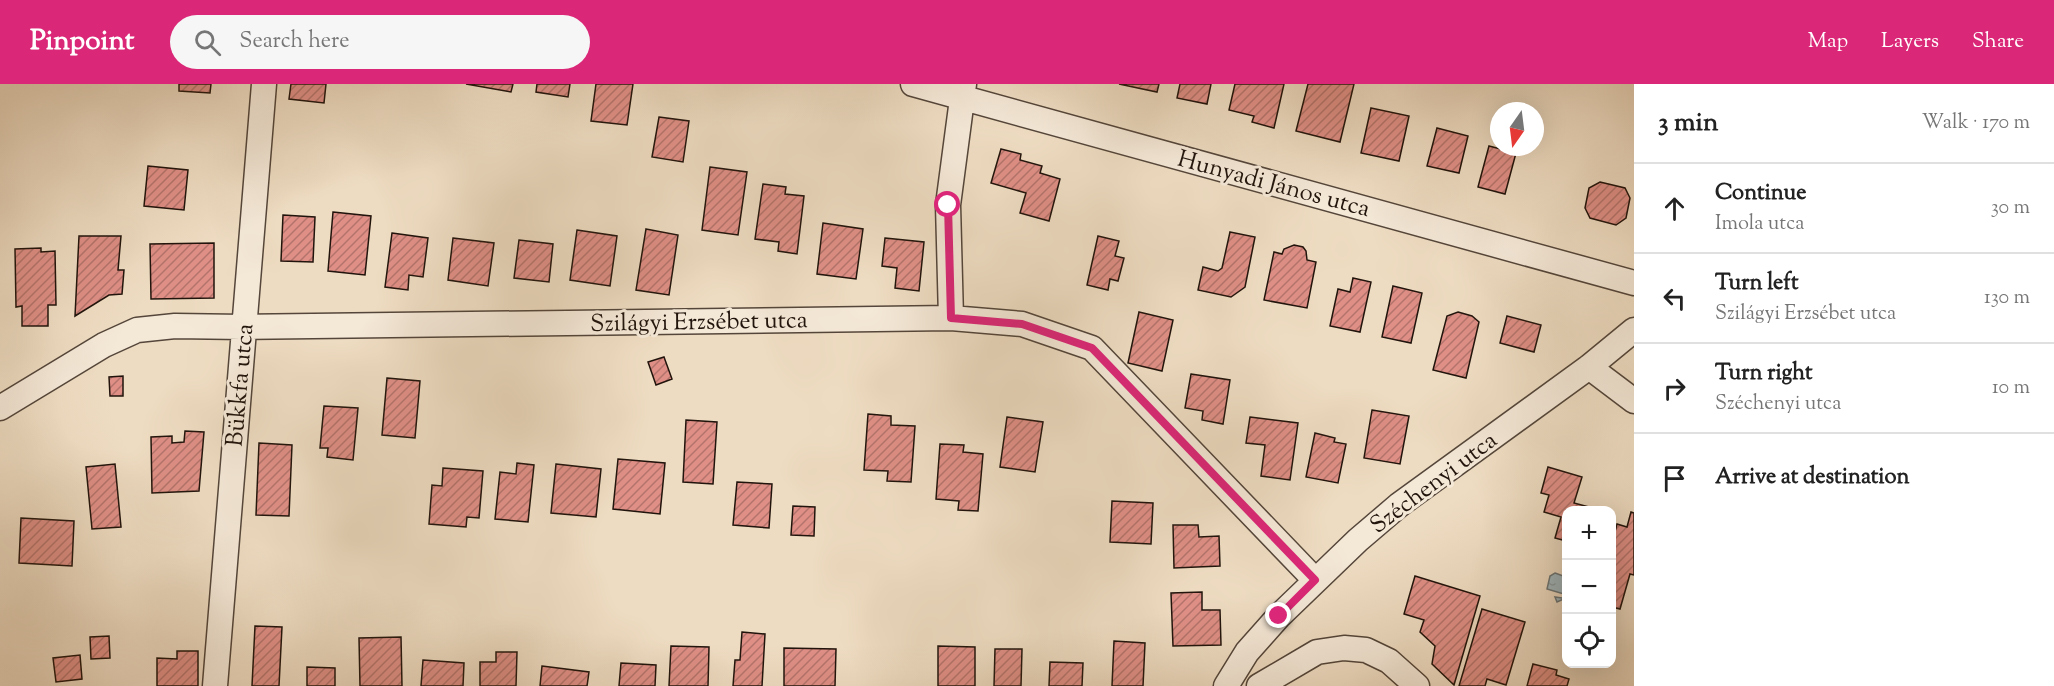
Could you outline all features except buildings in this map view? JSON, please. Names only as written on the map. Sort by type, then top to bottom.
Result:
[{"type":"street","name":"Bükkfa utca","points":[[215,686],[264,84]]},
{"type":"street","name":"Hunyadi János utca","points":[[913,84],[962,91],[1634,283]]},
{"type":"street","points":[[951,318],[948,205],[962,91]]},
{"type":"street","name":"Szilágyi Erzsébet utca","points":[[0,408],[104,345],[137,330],[175,326],[951,318],[1022,324],[1092,348],[1315,580]]},
{"type":"street","name":"Széchenyi utca","points":[[1226,686],[1247,652],[1279,616],[1358,540],[1399,505],[1589,367],[1634,330]]},
{"type":"street","points":[[1589,367],[1634,401]]},
{"type":"street","points":[[1247,652],[1243,669],[1250,679],[1261,685],[1317,652],[1344,648],[1366,650],[1389,661],[1418,686]]},
{"type":"water","points":[[1555,573],[1562,576],[1562,593],[1547,589],[1550,576]]},
{"type":"route","points":[[948,205],[951,318],[1022,324],[1092,348],[1315,580],[1279,616]]}]
